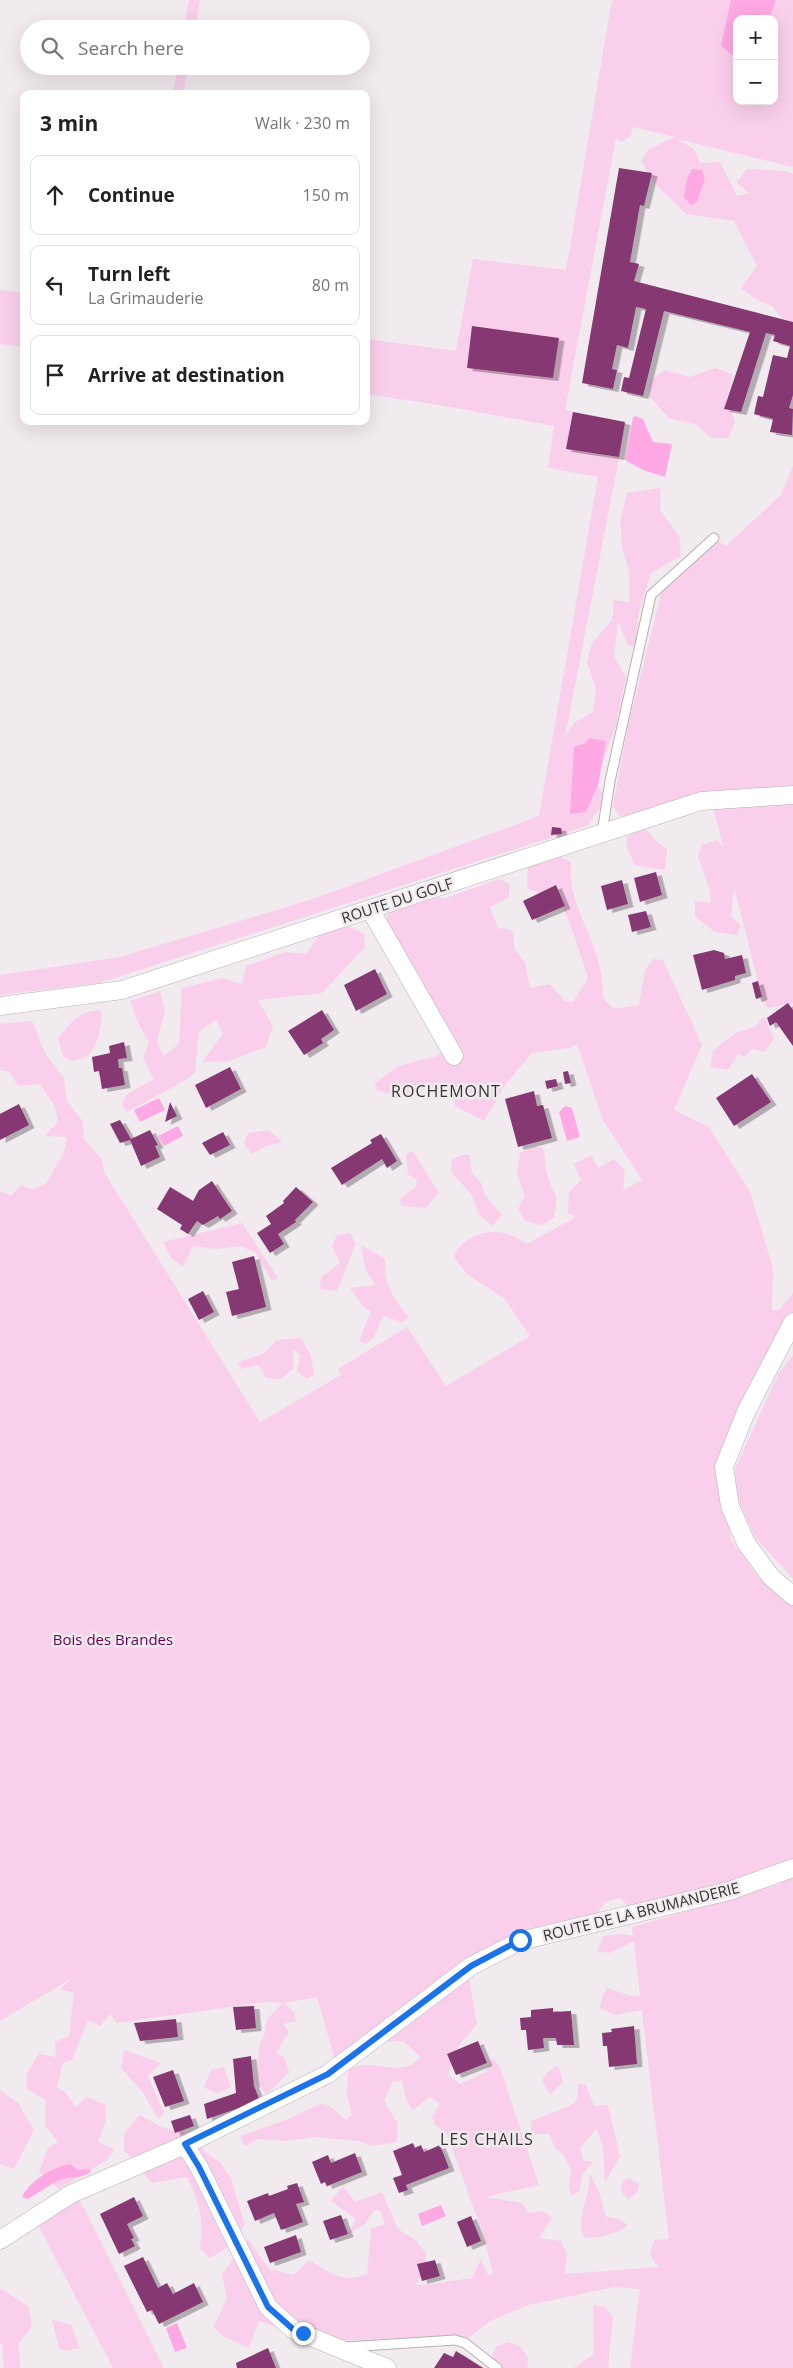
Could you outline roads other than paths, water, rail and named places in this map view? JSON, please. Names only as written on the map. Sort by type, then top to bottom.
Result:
[{"type":"street","name":"ROUTE DU GOLF","points":[[0,1006],[122,990],[701,801],[793,796]]},
{"type":"street","points":[[370,909],[454,1056]]},
{"type":"street","points":[[793,1322],[746,1412],[724,1467],[730,1506],[746,1543],[771,1577],[793,1596]]},
{"type":"street","name":"ROUTE DE LA BRUMANDERIE","points":[[0,2240],[71,2194],[185,2144],[328,2074],[471,1966],[520,1940],[729,1891],[793,1868]]},
{"type":"street","points":[[185,2144],[199,2167],[268,2307],[294,2330],[382,2367]]},
{"type":"lane","points":[[602,833],[610,781],[651,595],[714,538]]},
{"type":"lane","points":[[340,2348],[455,2340],[465,2343],[497,2368]]},
{"type":"district","name":"ROCHEMONT","points":[[446,1091]]},
{"type":"district","name":"LES CHAILS","points":[[487,2139]]},
{"type":"park label","name":"Bois des Brandes","points":[[113,1639]]}]
